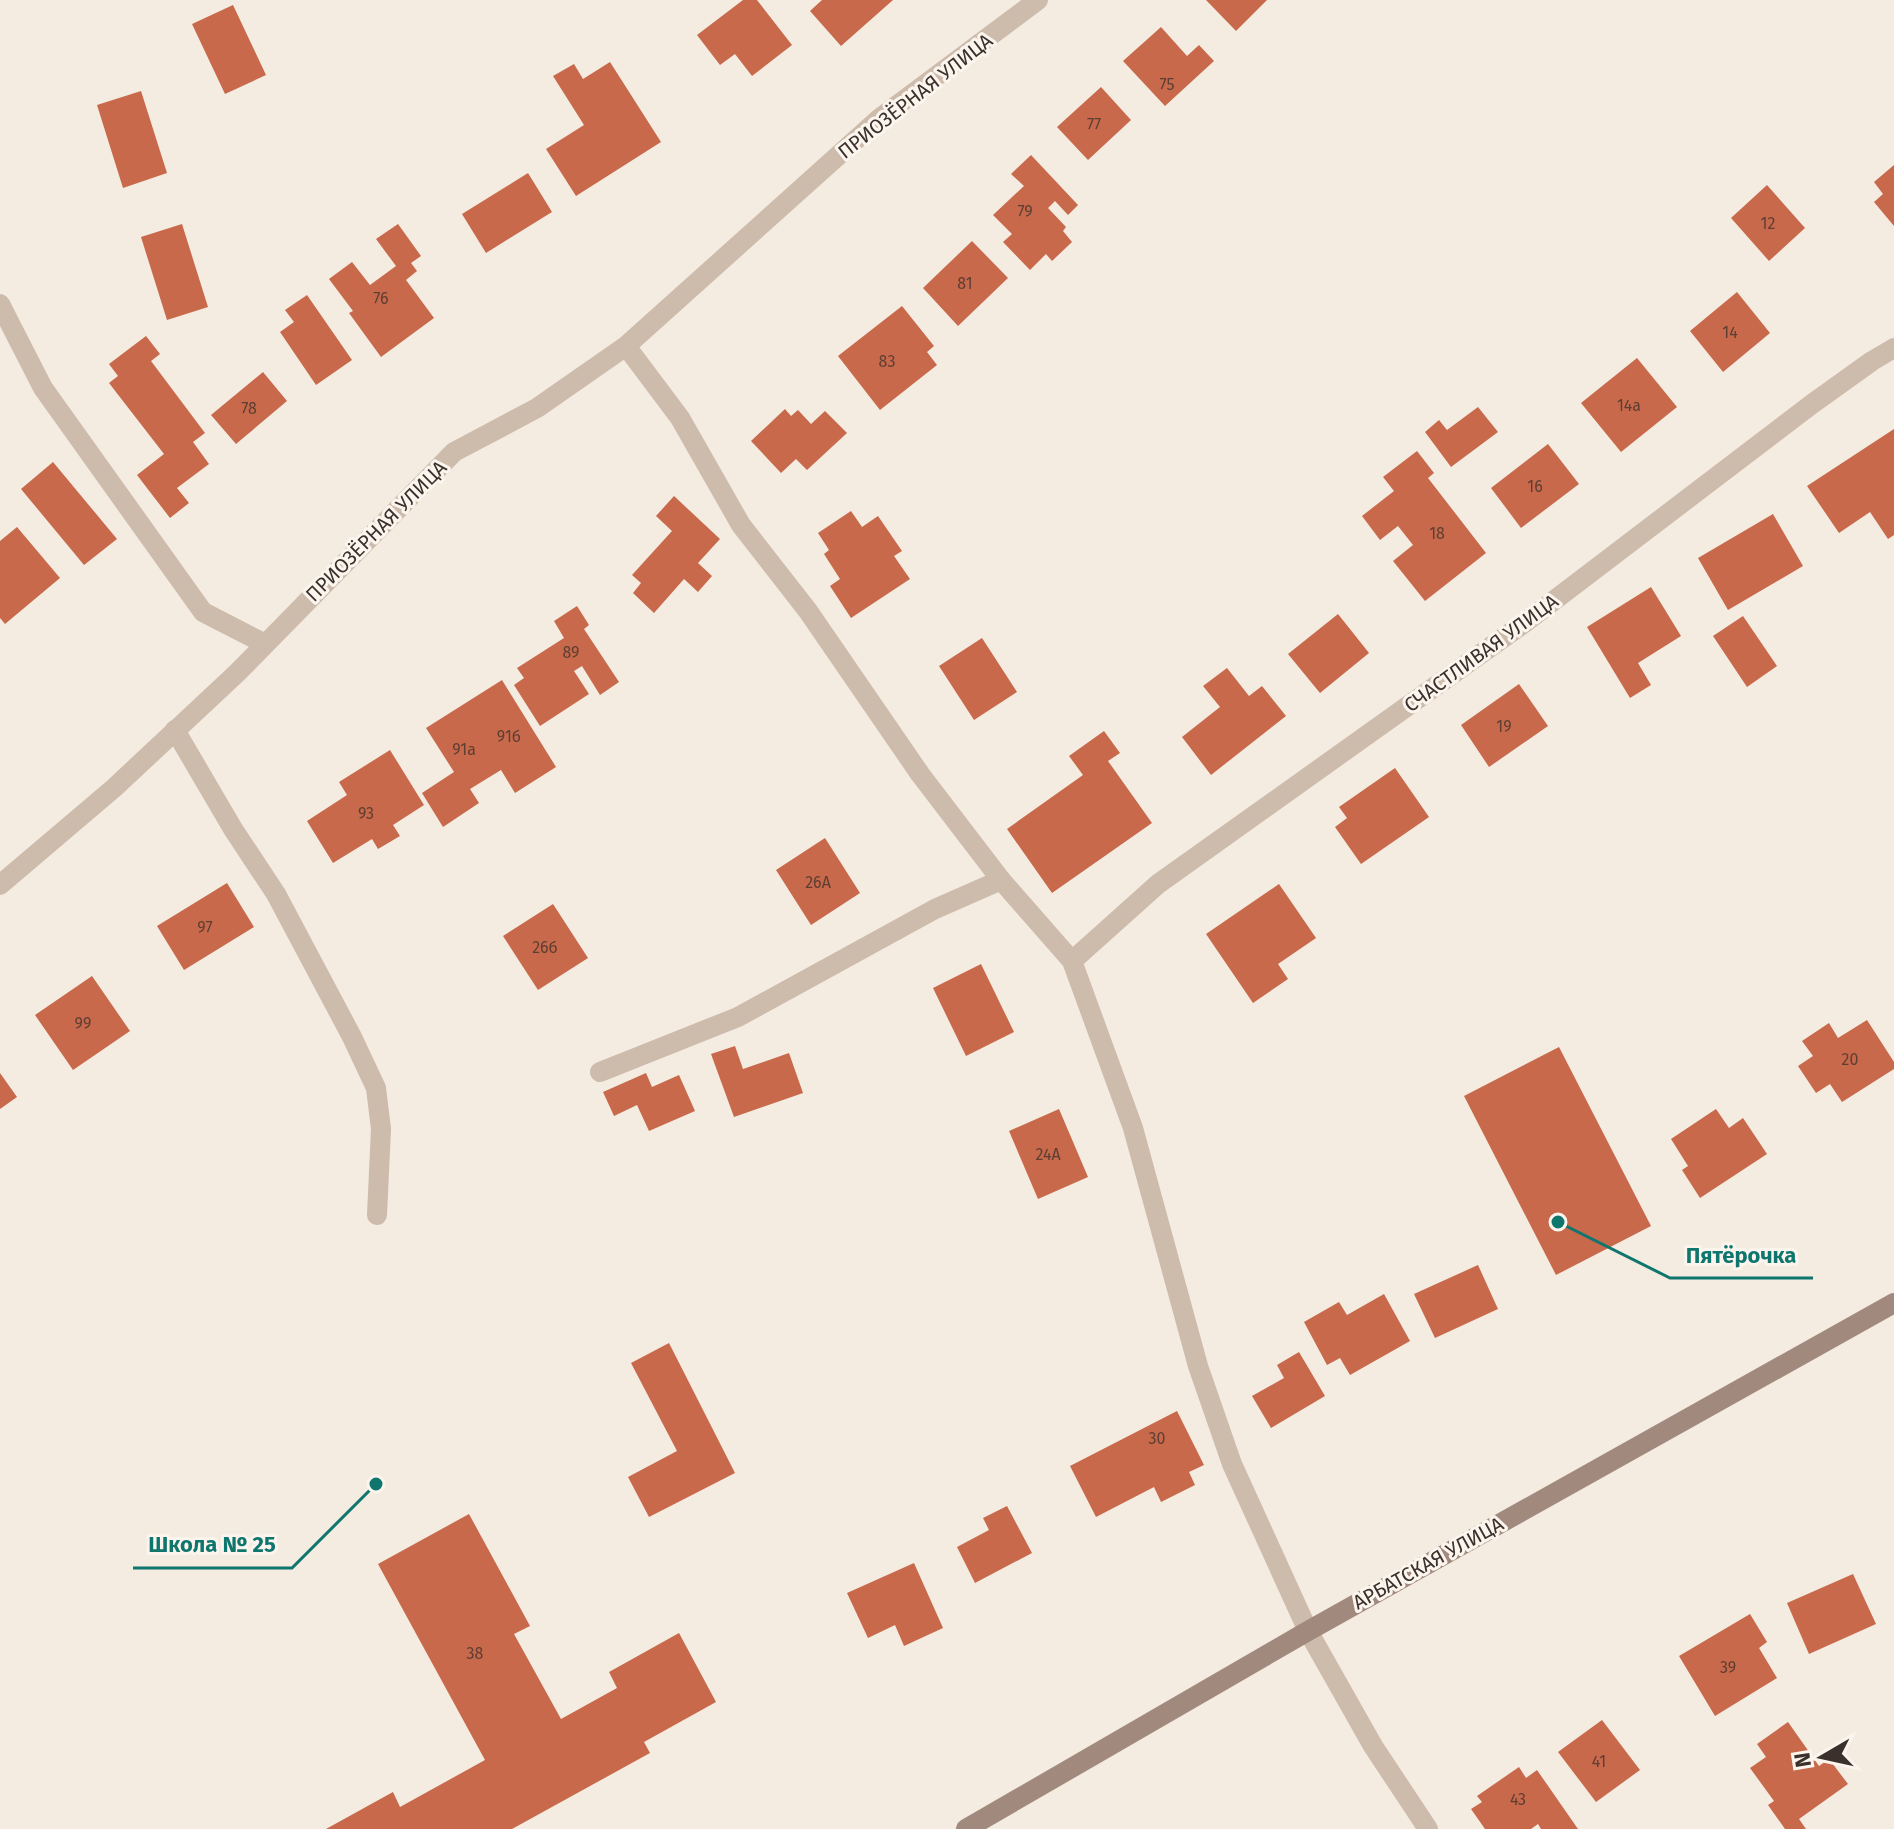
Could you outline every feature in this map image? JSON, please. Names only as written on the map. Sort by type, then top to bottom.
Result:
[{"type":"main road","name":"АРБАТСКАЯ УЛИЦА","points":[[966,1829],[1308,1631],[1894,1303]]},
{"type":"street","name":"ПРИОЗЁРНАЯ УЛИЦА","points":[[0,885],[114,788],[237,673],[454,452],[537,408],[626,346],[880,118],[1038,0]]},
{"type":"street","points":[[0,304],[43,388],[203,612],[265,644]]},
{"type":"street","points":[[626,346],[680,418],[741,525],[808,611],[920,774],[1001,880],[1072,961],[1133,1128],[1198,1366],[1227,1450],[1308,1631],[1373,1746],[1428,1829]]},
{"type":"street","name":"СЧАСТЛИВАЯ УЛИЦА","points":[[1072,961],[1158,884],[1527,621],[1812,404],[1894,348]]},
{"type":"street","points":[[175,730],[233,829],[276,894],[376,1088],[381,1129],[377,1215]]},
{"type":"street","points":[[600,1072],[738,1017],[935,909],[1001,880]]},
{"type":"building","points":[[743,0],[757,0],[792,45],[752,76],[735,54],[720,65],[697,35]]},
{"type":"building","points":[[822,0],[893,0],[841,46],[810,11]]},
{"type":"building","points":[[1206,0],[1267,0],[1236,31]]},
{"type":"building","points":[[233,5],[266,75],[225,94],[192,24]]},
{"type":"building","points":[[1161,27],[1187,56],[1199,45],[1214,61],[1165,106],[1123,61]]},
{"type":"building","points":[[610,62],[661,142],[576,196],[546,149],[584,125],[553,76],[574,64],[583,79]]},
{"type":"building","points":[[1101,87],[1131,120],[1088,160],[1057,127]]},
{"type":"building","points":[[141,91],[167,173],[123,188],[97,105]]},
{"type":"building","points":[[1031,155],[1078,205],[1068,215],[1055,201],[1048,208],[1066,227],[1063,231],[1072,242],[1052,261],[1046,254],[1030,270],[1003,242],[1012,234],[993,215],[1024,186],[1011,174]]},
{"type":"building","points":[[1894,165],[1894,226],[1874,202],[1883,194],[1874,182]]},
{"type":"building","points":[[528,173],[552,212],[486,253],[462,214]]},
{"type":"building","points":[[1767,185],[1805,228],[1769,261],[1731,218]]},
{"type":"building","points":[[182,224],[208,307],[167,320],[141,237]]},
{"type":"building","points":[[398,224],[421,256],[411,263],[417,271],[406,280],[434,318],[381,357],[329,279],[352,262],[370,285],[396,266],[376,239]]},
{"type":"building","points":[[972,241],[1008,278],[958,326],[923,288]]},
{"type":"building","points":[[1737,292],[1770,333],[1723,372],[1690,331]]},
{"type":"building","points":[[307,295],[352,360],[316,385],[280,332],[294,322],[285,310]]},
{"type":"building","points":[[902,306],[934,346],[927,352],[937,365],[880,410],[838,356]]},
{"type":"building","points":[[146,336],[160,354],[151,361],[205,433],[193,442],[209,464],[177,488],[189,503],[170,518],[137,475],[164,454],[109,383],[118,376],[109,364]]},
{"type":"building","points":[[1637,358],[1677,407],[1621,452],[1581,403]]},
{"type":"building","points":[[263,372],[287,401],[236,444],[211,415]]},
{"type":"building","points":[[1478,407],[1498,432],[1451,467],[1425,432],[1439,420],[1447,430]]},
{"type":"building","points":[[785,409],[791,416],[798,410],[811,424],[825,411],[847,433],[807,470],[796,459],[781,473],[751,441]]},
{"type":"building","points":[[1894,429],[1894,535],[1888,539],[1870,512],[1839,533],[1807,486]]},
{"type":"building","points":[[1548,444],[1579,484],[1521,528],[1491,488]]},
{"type":"building","points":[[1417,451],[1434,473],[1428,478],[1486,553],[1425,601],[1393,561],[1413,545],[1398,526],[1380,540],[1362,516],[1394,491],[1383,477]]},
{"type":"building","points":[[53,462],[117,539],[84,565],[21,489]]},
{"type":"building","points":[[674,496],[720,539],[698,563],[712,576],[698,592],[684,579],[654,613],[633,593],[641,583],[632,575],[672,531],[656,516]]},
{"type":"building","points":[[851,511],[862,527],[878,516],[902,551],[894,556],[910,579],[851,618],[830,586],[840,579],[824,554],[829,550],[818,533]]},
{"type":"building","points":[[1773,514],[1803,566],[1728,610],[1698,558]]},
{"type":"building","points":[[17,527],[60,578],[5,624],[0,618],[0,541]]},
{"type":"building","points":[[1651,587],[1681,636],[1638,663],[1651,685],[1630,698],[1587,627]]},
{"type":"building","points":[[577,606],[589,625],[584,629],[619,682],[600,695],[582,666],[574,671],[589,694],[540,726],[514,685],[524,678],[517,668],[564,638],[554,621]]},
{"type":"building","points":[[1338,614],[1369,653],[1320,693],[1288,654]]},
{"type":"building","points":[[1743,616],[1777,666],[1747,687],[1713,636]]},
{"type":"building","points":[[982,638],[1017,692],[974,720],[939,666]]},
{"type":"building","points":[[1227,668],[1249,696],[1262,686],[1286,716],[1211,775],[1182,737],[1220,707],[1203,686]]},
{"type":"building","points":[[502,680],[556,767],[515,793],[501,770],[470,789],[479,803],[443,827],[422,793],[454,772],[426,728]]},
{"type":"building","points":[[1519,684],[1548,726],[1489,767],[1461,725]]},
{"type":"building","points":[[1104,731],[1120,753],[1108,761],[1152,823],[1052,893],[1007,829],[1083,775],[1069,756]]},
{"type":"building","points":[[390,750],[424,805],[393,825],[400,836],[378,849],[372,839],[333,863],[307,821],[347,795],[339,782]]},
{"type":"building","points":[[1395,768],[1429,817],[1361,864],[1335,827],[1347,818],[1339,807]]},
{"type":"building","points":[[825,838],[860,893],[811,925],[776,870]]},
{"type":"building","points":[[227,883],[254,927],[184,970],[157,926]]},
{"type":"building","points":[[1279,884],[1316,938],[1278,964],[1288,979],[1253,1003],[1206,934]]},
{"type":"building","points":[[553,904],[588,958],[538,990],[503,936]]},
{"type":"building","points":[[981,964],[1014,1032],[966,1056],[933,988]]},
{"type":"building","points":[[92,976],[130,1031],[73,1070],[35,1015]]},
{"type":"building","points":[[1867,1020],[1894,1062],[1894,1069],[1842,1102],[1830,1084],[1816,1093],[1798,1066],[1813,1056],[1802,1041],[1829,1023],[1838,1038]]},
{"type":"building","points":[[735,1046],[743,1069],[789,1053],[803,1093],[734,1117],[711,1054]]},
{"type":"building","points":[[1559,1047],[1651,1226],[1556,1275],[1464,1096]]},
{"type":"building","points":[[0,1073],[17,1097],[0,1109]]},
{"type":"building","points":[[646,1073],[652,1087],[679,1075],[695,1111],[649,1131],[637,1105],[614,1116],[603,1092]]},
{"type":"building","points":[[1059,1109],[1088,1177],[1038,1199],[1009,1131]]},
{"type":"building","points":[[1716,1109],[1729,1128],[1743,1118],[1767,1154],[1700,1198],[1682,1170],[1688,1166],[1671,1139]]},
{"type":"building","points":[[1478,1265],[1498,1309],[1435,1338],[1414,1294]]},
{"type":"building","points":[[1384,1294],[1410,1341],[1350,1375],[1340,1358],[1327,1365],[1304,1322],[1339,1302],[1347,1315]]},
{"type":"building","points":[[669,1343],[735,1473],[649,1517],[628,1477],[677,1451],[631,1363]]},
{"type":"building","points":[[1299,1352],[1325,1396],[1271,1428],[1252,1396],[1284,1378],[1277,1365]]},
{"type":"building","points":[[1177,1411],[1204,1465],[1189,1472],[1195,1485],[1161,1502],[1154,1487],[1096,1517],[1070,1466]]},
{"type":"building","points":[[1007,1506],[1032,1553],[975,1583],[957,1547],[989,1530],[983,1518]]},
{"type":"building","points":[[469,1514],[530,1626],[514,1634],[561,1719],[617,1688],[609,1672],[679,1633],[716,1702],[644,1742],[650,1753],[512,1829],[326,1829],[393,1792],[400,1807],[485,1760],[378,1564]]},
{"type":"building","points":[[914,1563],[943,1628],[904,1646],[895,1625],[868,1638],[847,1593]]},
{"type":"building","points":[[1853,1574],[1876,1624],[1809,1654],[1787,1603]]},
{"type":"building","points":[[1750,1614],[1767,1642],[1759,1648],[1777,1678],[1715,1716],[1679,1656]]},
{"type":"building","points":[[1602,1720],[1640,1770],[1596,1802],[1558,1752]]},
{"type":"building","points":[[1788,1722],[1819,1766],[1829,1759],[1848,1784],[1799,1819],[1806,1829],[1785,1829],[1768,1805],[1774,1801],[1750,1768],[1766,1757],[1757,1744]]},
{"type":"building","points":[[1519,1767],[1526,1778],[1537,1770],[1578,1829],[1541,1829],[1538,1824],[1531,1829],[1485,1829],[1471,1809],[1482,1802],[1477,1796]]},
{"type":"place","name":"Пятёрочка","points":[[1558,1222]]},
{"type":"place","name":"Школа № 25","points":[[376,1484]]}]
